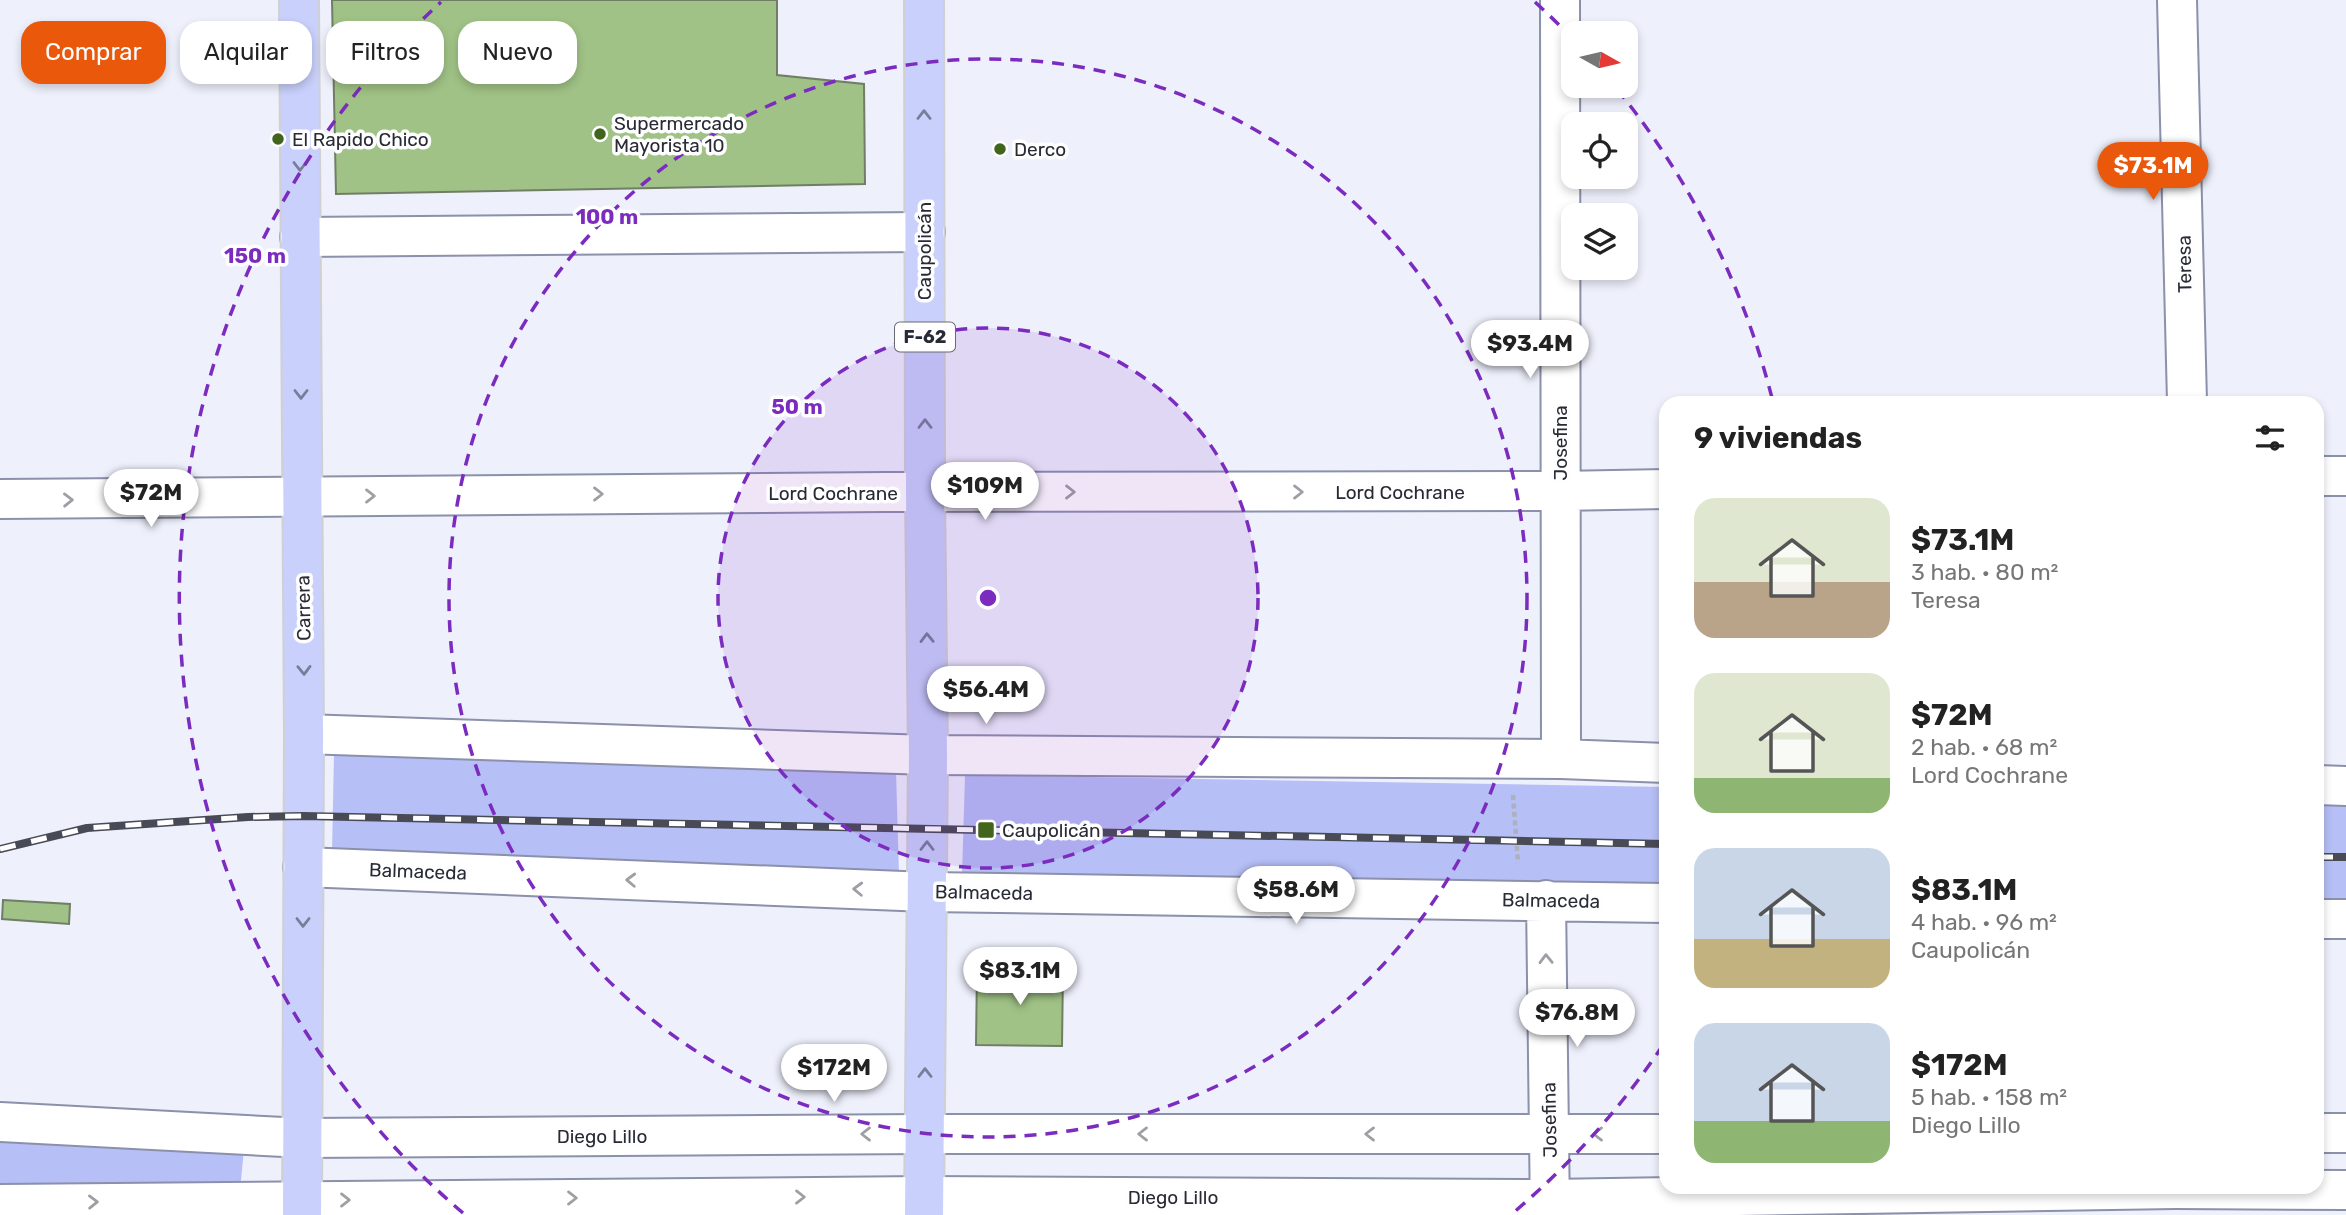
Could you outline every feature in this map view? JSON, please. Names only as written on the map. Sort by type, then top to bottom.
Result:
[{"type":"main road","name":"Carrera","points":[[299,0],[304,734],[302,1208]]},
{"type":"main road","name":"Caupolicán","points":[[924,0],[928,755],[924,1205]]},
{"type":"street","name":"Josefina","points":[[1560,0],[1560,759]]},
{"type":"street","name":"Teresa","points":[[2178,0],[2187,396]]},
{"type":"street","points":[[300,237],[925,232]]},
{"type":"street","points":[[2324,476],[2346,476]]},
{"type":"street","name":"Lord Cochrane","points":[[0,499],[1659,489]]},
{"type":"street","points":[[304,734],[928,755],[1560,759],[1659,763]]},
{"type":"street","points":[[2324,785],[2346,786]]},
{"type":"street","name":"Balmaceda","points":[[303,867],[927,892],[1659,903]]},
{"type":"street","name":"Josefina","points":[[1534,899],[1549,1134],[1550,1207]]},
{"type":"street","points":[[2324,919],[2346,919]]},
{"type":"street","name":"Diego Lillo","points":[[0,1122],[303,1138],[925,1134],[1659,1134]]},
{"type":"street","points":[[2324,1133],[2346,1133]]},
{"type":"street","name":"Diego Lillo","points":[[2324,1191],[2346,1190]]},
{"type":"street","name":"Diego Lillo","points":[[0,1203],[302,1208],[924,1205],[1550,1207],[2248,1194]]},
{"type":"path","points":[[1510,759],[1515,841],[1534,899]]},
{"type":"shaded area","points":[[334,753],[896,771],[899,874],[332,854]]},
{"type":"shaded area","points":[[965,775],[1659,787],[1659,887],[962,875]]},
{"type":"shaded area","points":[[2324,798],[2346,798],[2346,900],[2324,899]]},
{"type":"shaded area","points":[[0,1134],[244,1149],[240,1190],[0,1193]]},
{"type":"building","name":"Supermercado Mayorista 10","points":[[332,0],[777,0],[777,75],[864,84],[865,184],[336,194],[334,84],[444,84],[444,21],[332,21]]},
{"type":"building","points":[[3,900],[70,904],[69,924],[2,919]]},
{"type":"building","points":[[977,969],[1063,970],[1062,1046],[976,1045]]},
{"type":"railway","points":[[0,849],[87,828],[303,816],[1659,844]]},
{"type":"railway","points":[[2324,857],[2346,857]]},
{"type":"place","name":"Supermercado Mayorista 10","points":[[600,134]]},
{"type":"place","name":"El Rapido Chico","points":[[278,139]]},
{"type":"place","name":"Derco","points":[[1000,149]]},
{"type":"place","name":"Caupolicán","points":[[986,830]]}]
